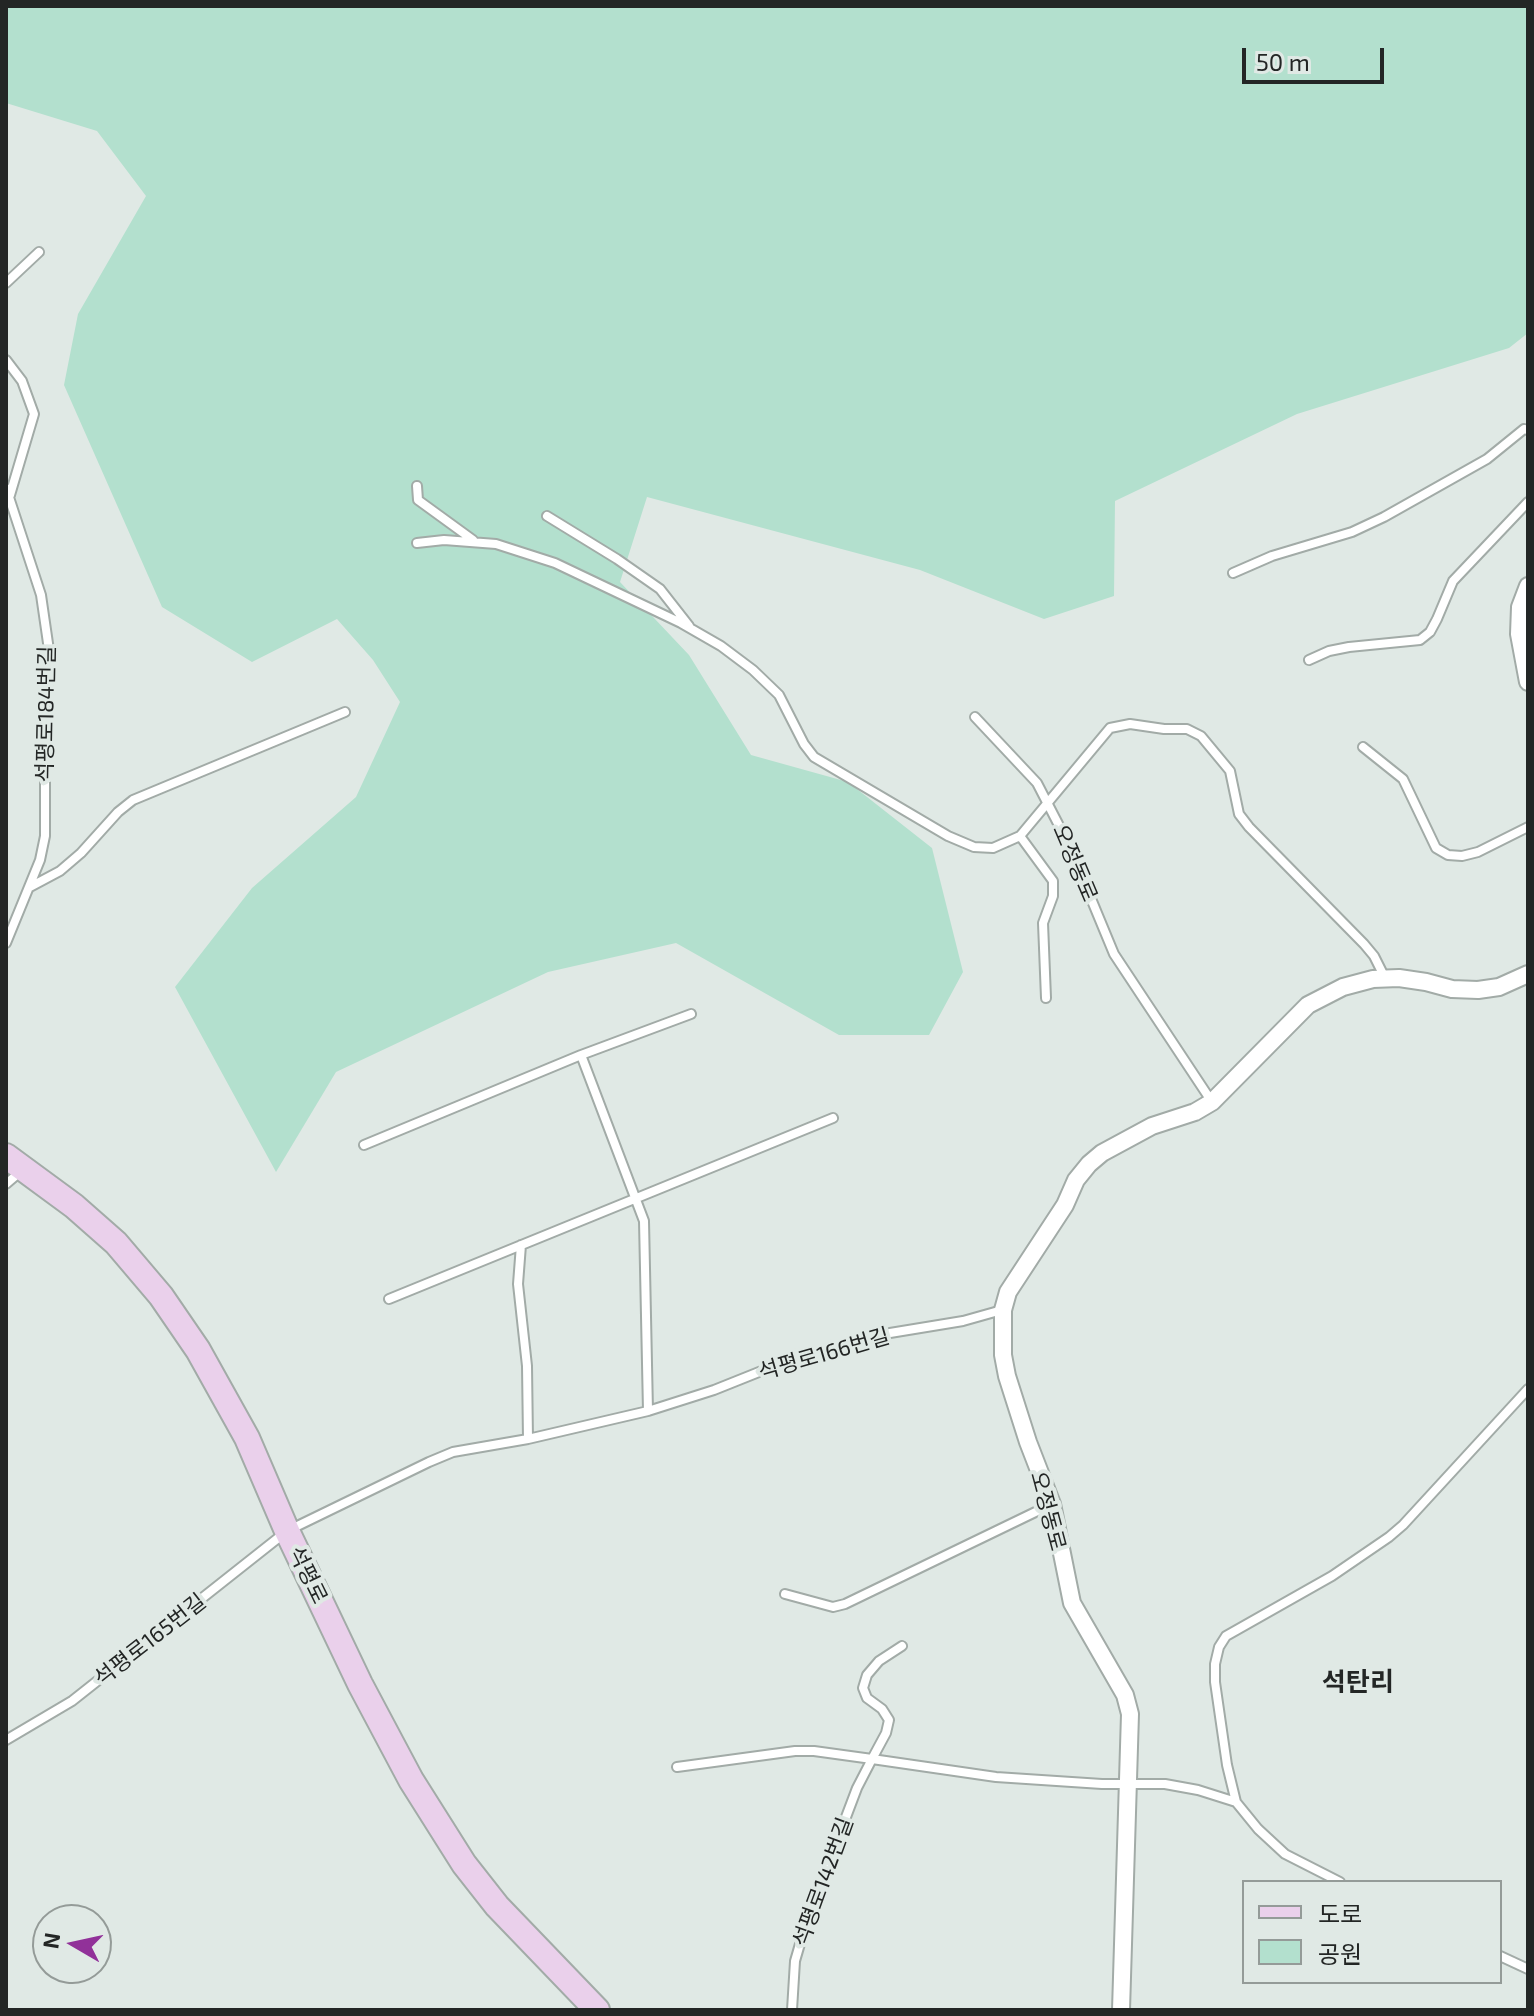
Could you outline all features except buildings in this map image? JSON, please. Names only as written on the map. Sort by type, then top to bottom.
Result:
[{"type":"street","points":[[1528,586],[1520,607],[1519,634],[1528,682]]},
{"type":"street","name":"오정동로","points":[[1121,2010],[1130,1714],[1125,1695],[1072,1603],[1052,1504],[1007,1376],[1003,1355],[1003,1310],[1008,1292],[1065,1205],[1076,1180],[1089,1164],[1102,1153],[1152,1126],[1195,1112],[1212,1102],[1308,1005],[1343,987],[1385,978],[1478,990],[1499,987],[1528,974]]},
{"type":"street","name":"석평로","points":[[12,1170],[74,1206],[116,1243],[161,1296],[198,1350],[247,1438],[287,1531],[360,1684],[411,1780],[464,1864],[497,1906],[597,2010]]},
{"type":"lane","points":[[6,283],[39,252]]},
{"type":"lane","name":"석평로184번길","points":[[6,360],[22,381],[34,414],[8,491],[41,595],[50,657],[45,711],[45,836],[30,887],[6,943]]},
{"type":"lane","points":[[1233,573],[1272,556],[1352,532],[1373,522],[1487,459],[1524,429],[1528,430]]},
{"type":"lane","points":[[417,486],[418,500],[473,540]]},
{"type":"lane","points":[[1309,660],[1339,649],[1420,640],[1430,632],[1453,581],[1528,502]]},
{"type":"lane","points":[[547,516],[660,589],[692,629]]},
{"type":"lane","points":[[417,543],[473,540],[496,544],[555,563],[692,629],[753,670],[779,695],[814,757],[948,836],[974,847],[993,848],[1020,836],[1110,728],[1130,724],[1187,729],[1201,736],[1230,771],[1239,814],[1249,827],[1364,944],[1385,978]]},
{"type":"lane","points":[[30,887],[60,871],[133,800],[345,712]]},
{"type":"lane","name":"오정동로","points":[[975,717],[1037,783],[1068,843],[1114,954],[1212,1102]]},
{"type":"lane","points":[[1363,747],[1403,779],[1436,848],[1448,855],[1478,852],[1528,827]]},
{"type":"lane","points":[[1020,836],[1053,881],[1053,896],[1043,923],[1042,936],[1046,998]]},
{"type":"lane","points":[[364,1145],[581,1055],[691,1014]]},
{"type":"lane","points":[[581,1055],[644,1221],[648,1411]]},
{"type":"lane","points":[[389,1299],[833,1118]]},
{"type":"lane","points":[[521,1245],[518,1284],[527,1366],[528,1439]]},
{"type":"lane","name":"석평로166번길","points":[[287,1531],[453,1452],[528,1439],[648,1411],[829,1348],[1003,1310]]},
{"type":"lane","points":[[1336,1880],[1285,1854],[1236,1802],[1227,1765],[1215,1682],[1219,1647],[1226,1636],[1332,1576],[1389,1537],[1528,1389]]},
{"type":"lane","points":[[785,1594],[833,1607],[845,1604],[1052,1504]]},
{"type":"lane","name":"석평로165번길","points":[[6,1740],[72,1701],[287,1531]]},
{"type":"lane","name":"석평로142번길","points":[[792,2010],[795,1961],[807,1920],[857,1788],[886,1733],[889,1720],[882,1709],[867,1698],[863,1688],[867,1675],[879,1661],[902,1646]]},
{"type":"lane","points":[[677,1767],[814,1751],[996,1777],[1165,1784],[1236,1802]]},
{"type":"lane","points":[[1502,1957],[1528,1969]]},
{"type":"green space","points":[[6,6],[1528,6],[1528,333],[1509,348],[1297,414],[1115,501],[1114,596],[1044,619],[920,570],[647,497],[620,582],[689,655],[751,755],[848,782],[932,848],[963,972],[929,1035],[839,1035],[676,943],[548,972],[336,1072],[276,1172],[175,987],[252,888],[356,797],[400,702],[373,660],[337,619],[252,662],[162,607],[64,385],[78,314],[146,196],[97,131],[6,103]]},
{"type":"district","name":"석탄리","points":[[1358,1682]]}]
